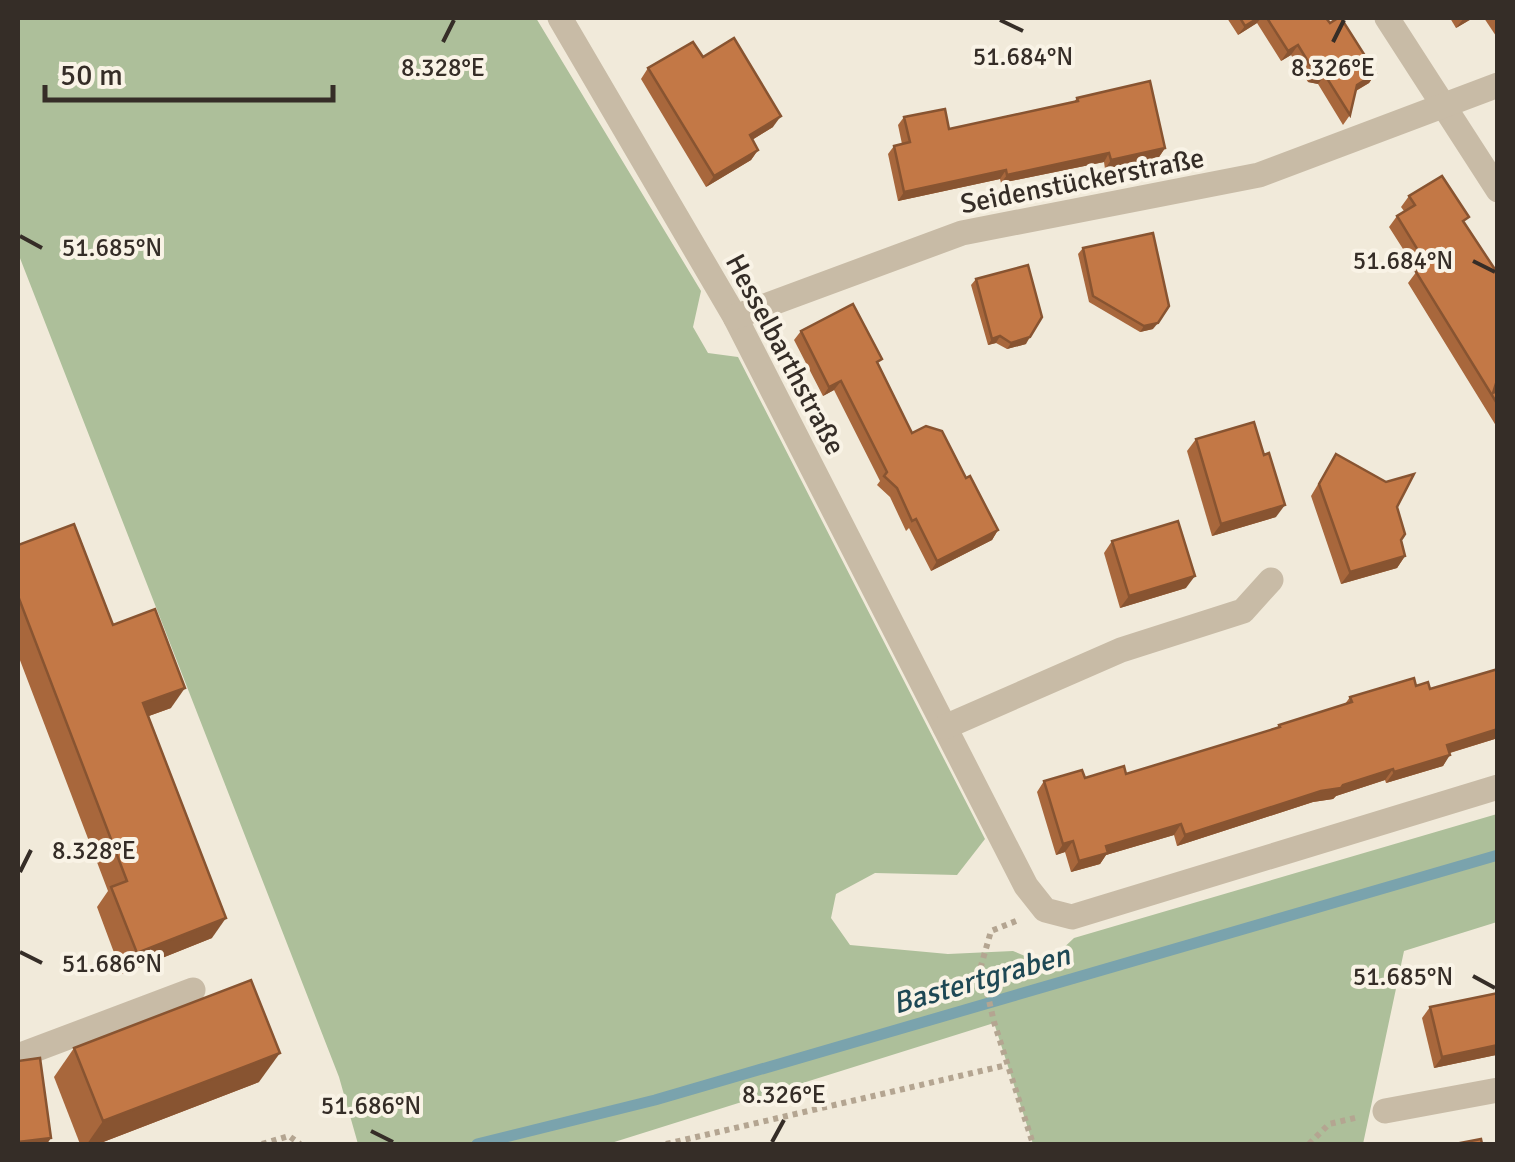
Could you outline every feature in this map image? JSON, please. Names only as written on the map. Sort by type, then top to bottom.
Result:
[{"type":"street","name":"Hesselbarthstraße","points":[[560,18],[735,317],[1026,886],[1045,910]]},
{"type":"street","points":[[1387,18],[1498,190]]},
{"type":"street","name":"Seidenstückerstraße","points":[[735,317],[962,233],[1259,175],[1498,84]]},
{"type":"street","points":[[945,727],[1122,650],[1242,612],[1271,580]]},
{"type":"street","points":[[1045,910],[1072,916],[1498,786]]},
{"type":"street","points":[[18,1049],[194,990]]},
{"type":"street","points":[[1385,1112],[1498,1090]]},
{"type":"path","points":[[1032,1144],[981,966],[991,931],[1045,910]]},
{"type":"path","points":[[666,1144],[1008,1065]]},
{"type":"path","points":[[1310,1144],[1329,1124],[1385,1112]]},
{"type":"path","points":[[262,1144],[289,1136],[300,1144]]},
{"type":"green space","points":[[18,18],[536,18],[701,291],[693,327],[708,353],[738,357],[985,839],[957,875],[875,873],[836,894],[831,918],[850,945],[948,954],[1013,951],[1032,959],[1056,955],[1074,938],[1497,814],[1497,922],[1404,951],[1363,1144],[1033,1144],[994,1023],[608,1144],[358,1144],[339,1077],[18,253]]},
{"type":"building","points":[[1240,18],[1258,18],[1245,26]]},
{"type":"building","points":[[1267,18],[1326,18],[1330,23],[1341,18],[1376,73],[1357,85],[1350,115],[1325,75],[1315,73],[1298,45],[1288,51]]},
{"type":"building","points":[[734,38],[781,116],[750,135],[758,150],[714,176],[648,68],[693,42],[703,57]]},
{"type":"building","points":[[1150,81],[1165,148],[1111,160],[1109,153],[1007,175],[1006,170],[904,192],[894,146],[910,142],[904,117],[945,109],[949,129]]},
{"type":"building","points":[[1442,176],[1469,217],[1463,221],[1498,274],[1498,377],[1493,393],[1498,390],[1498,405],[1416,272],[1427,265],[1397,216],[1415,205],[1409,196]]},
{"type":"building","points":[[1153,233],[1169,306],[1158,323],[1144,326],[1093,296],[1083,248]]},
{"type":"building","points":[[1028,265],[1042,317],[1030,337],[1011,343],[1000,336],[992,339],[976,279]]},
{"type":"building","points":[[853,304],[882,359],[877,362],[912,433],[926,426],[942,431],[998,530],[937,561],[897,488],[884,476],[887,472],[841,381],[829,387],[801,331]]},
{"type":"building","points":[[1254,422],[1264,455],[1269,453],[1285,505],[1221,524],[1196,439]]},
{"type":"building","points":[[1336,454],[1386,482],[1414,474],[1397,507],[1405,534],[1401,540],[1405,556],[1350,572],[1319,484]]},
{"type":"building","points":[[1178,521],[1195,576],[1129,596],[1112,541]]},
{"type":"building","points":[[74,524],[113,625],[155,609],[185,688],[143,703],[226,918],[137,953],[111,887],[127,881],[18,596],[18,545]]},
{"type":"building","points":[[1498,669],[1498,729],[1447,745],[1450,755],[1394,772],[1393,769],[1185,835],[1181,824],[1106,846],[1108,853],[1079,861],[1073,841],[1063,844],[1044,781],[1082,770],[1085,778],[1124,766],[1126,774],[1280,727],[1352,702],[1350,697],[1414,678],[1416,686],[1428,682],[1430,689]]},
{"type":"building","points":[[251,980],[280,1053],[103,1121],[74,1048]]},
{"type":"building","points":[[1498,993],[1498,1045],[1442,1057],[1430,1007]]},
{"type":"building","points":[[40,1058],[51,1138],[18,1142],[18,1061]]},
{"type":"building","points":[[1481,1139],[1482,1144],[1455,1144]]},
{"type":"waterway","name":"Bastertgraben","points":[[477,1144],[655,1100],[1498,855]]}]
